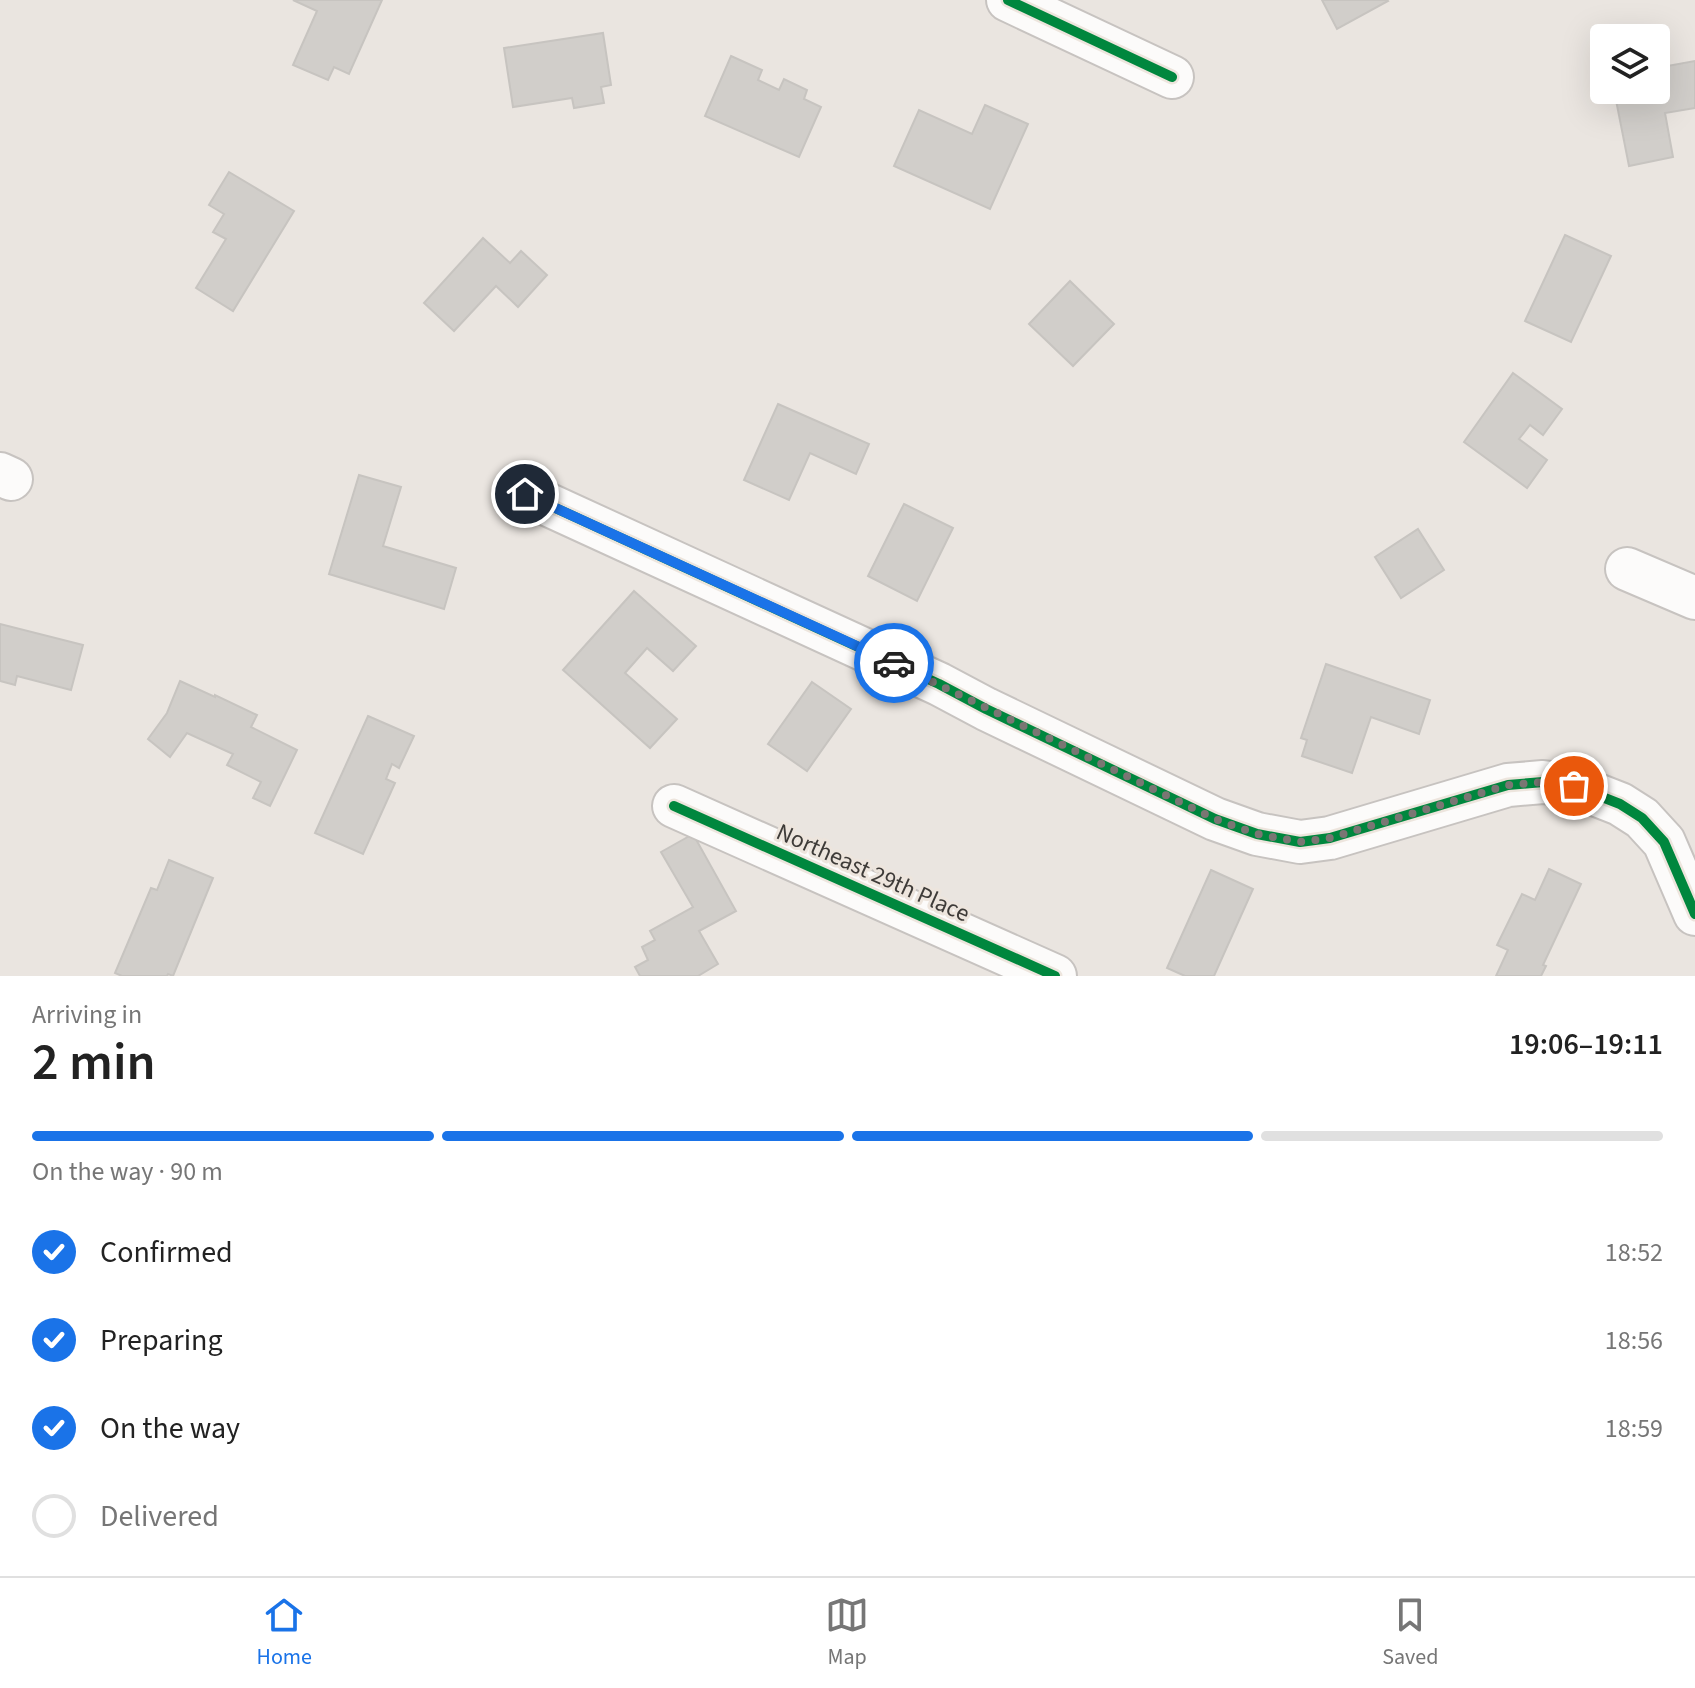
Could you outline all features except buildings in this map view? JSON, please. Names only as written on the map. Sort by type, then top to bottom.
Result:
[{"type":"street","points":[[1008,0],[1172,77]]},
{"type":"street","points":[[525,494],[939,684],[1215,819],[1257,834],[1300,842],[1330,838],[1508,785],[1543,782],[1574,786],[1620,804],[1642,818],[1664,842],[1695,914]]},
{"type":"street","points":[[1627,569],[1695,598]]},
{"type":"street","name":"Northeast 29th Place","points":[[674,806],[1055,976]]},
{"type":"cycle path","points":[[1008,0],[1172,77]]},
{"type":"cycle path","points":[[525,494],[939,684],[1215,819],[1257,834],[1300,842],[1330,838],[1508,785],[1543,782],[1574,786],[1620,804],[1642,818],[1664,842],[1695,914]]},
{"type":"cycle path","points":[[674,806],[1055,976]]},
{"type":"way so far","points":[[894,663],[1215,819],[1257,834],[1300,842],[1330,838],[1508,785],[1543,782],[1574,786]]},
{"type":"route","points":[[525,494],[894,663]]}]
